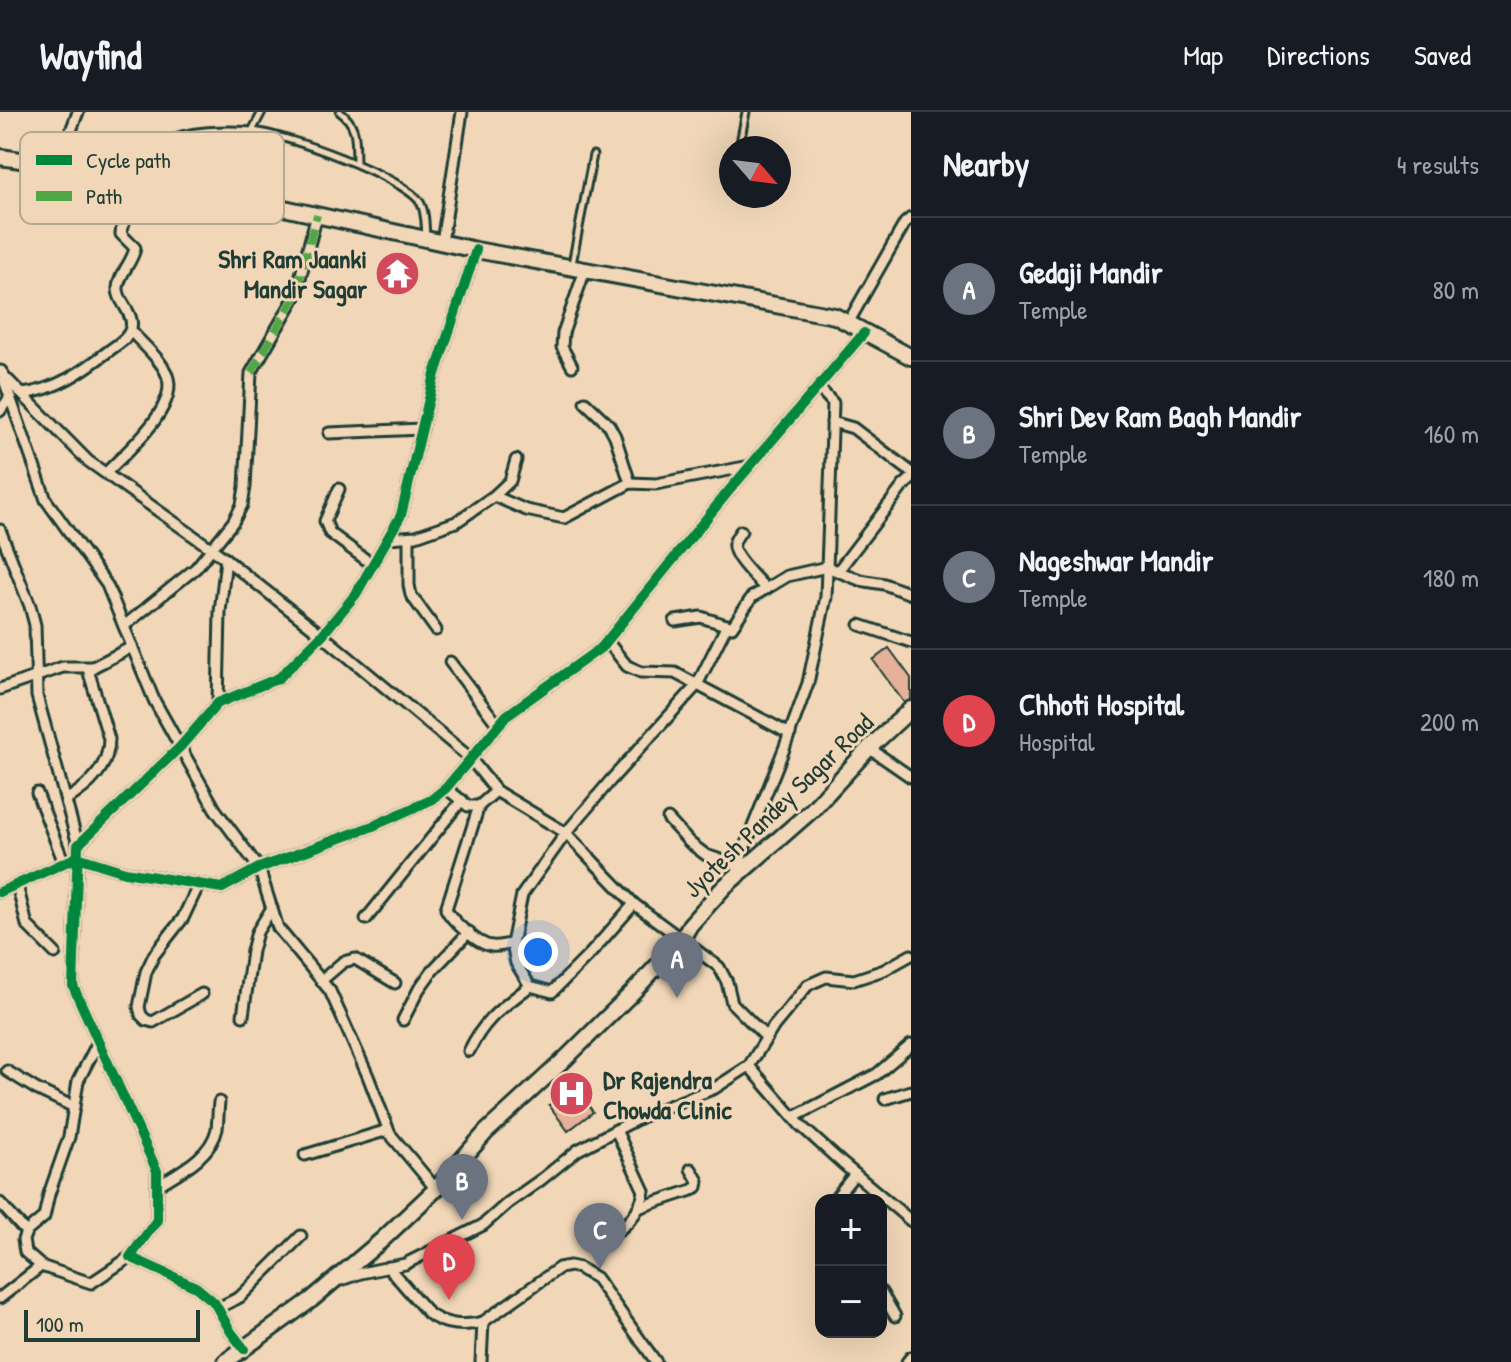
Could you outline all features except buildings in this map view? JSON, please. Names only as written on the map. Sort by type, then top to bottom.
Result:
[{"type":"main road","points":[[0,157],[20,160]]},
{"type":"main road","points":[[284,208],[476,250],[835,316],[911,357]]},
{"type":"main road","name":"Jyotesh Pandey Sagar Road","points":[[225,1362],[330,1284],[436,1189],[486,1132],[594,1031],[682,939],[690,925],[738,871],[812,810],[869,748],[911,709]]},
{"type":"street","points":[[70,132],[78,112]]},
{"type":"street","points":[[442,242],[462,112]]},
{"type":"street","points":[[124,626],[196,568],[233,522],[242,505],[251,373],[295,297],[317,215]]},
{"type":"street","points":[[848,323],[905,223],[911,218]]},
{"type":"street","points":[[22,394],[60,384],[88,368],[131,331],[132,321],[117,291],[135,248],[121,234],[123,224]]},
{"type":"street","points":[[78,845],[180,747],[218,703],[279,678],[322,635],[356,594],[401,515],[435,374],[476,250]]},
{"type":"street","points":[[572,366],[562,347],[578,269]]},
{"type":"street","points":[[106,473],[154,422],[170,386],[165,370],[131,331]]},
{"type":"street","points":[[0,892],[77,857],[125,872],[222,888],[259,868],[373,826],[431,800],[446,788],[507,715],[602,647],[864,333]]},
{"type":"street","points":[[0,370],[88,461],[226,559],[322,635],[470,758],[496,791],[566,833],[634,904],[719,967],[727,982],[732,1003],[767,1038]]},
{"type":"street","points":[[0,370],[46,500],[107,585],[154,700],[215,809],[259,868],[278,928],[330,991],[388,1130],[436,1189]]},
{"type":"street","points":[[668,819],[706,855],[738,871],[808,683],[826,597],[833,403],[818,387]]},
{"type":"street","points":[[0,411],[10,397]]},
{"type":"street","points":[[585,402],[609,425],[630,483]]},
{"type":"street","points":[[832,422],[853,428],[911,472]]},
{"type":"street","points":[[329,433],[422,429]]},
{"type":"street","points":[[388,538],[416,536],[456,522],[510,481],[516,460]]},
{"type":"street","points":[[494,496],[526,510],[564,518],[630,483],[656,484],[750,466]]},
{"type":"street","points":[[838,571],[911,479]]},
{"type":"street","points":[[339,489],[325,521],[326,526],[330,533],[373,565]]},
{"type":"street","points":[[0,530],[35,625],[37,696],[78,845],[73,986],[157,1171],[157,1220],[130,1257],[91,1283],[41,1266],[25,1252],[23,1240],[26,1232],[44,1217],[69,1137],[78,1081],[98,1042]]},
{"type":"street","points":[[741,531],[733,549],[736,556],[766,589]]},
{"type":"street","points":[[409,537],[411,595],[436,630]]},
{"type":"street","points":[[218,703],[220,612],[226,559]]},
{"type":"street","points":[[675,621],[701,617],[732,627],[752,597],[787,576],[827,567],[911,594]]},
{"type":"street","points":[[634,904],[552,992],[530,986],[516,963],[512,944],[522,895],[566,833],[697,685],[727,625]]},
{"type":"street","points":[[860,625],[911,642]]},
{"type":"street","points":[[607,641],[627,666],[641,672],[675,673],[790,734]]},
{"type":"street","points":[[0,689],[63,667],[93,667],[132,647]]},
{"type":"street","points":[[450,662],[498,725]]},
{"type":"street","points":[[66,800],[93,780],[106,761],[109,749],[109,739],[89,673],[93,667]]},
{"type":"street","points":[[869,748],[911,777]]},
{"type":"street","points":[[446,788],[468,806],[479,806]]},
{"type":"street","points":[[496,791],[479,806],[446,909],[452,918],[482,942],[492,946],[512,944]]},
{"type":"street","points":[[37,793],[64,863]]},
{"type":"street","points":[[366,919],[462,800]]},
{"type":"street","points":[[199,884],[183,918],[154,955],[146,972],[139,1007],[141,1015],[153,1022],[202,994]]},
{"type":"street","points":[[17,885],[27,925],[55,953]]},
{"type":"street","points":[[243,1016],[254,941],[272,908]]},
{"type":"street","points":[[403,1020],[426,980],[469,932]]},
{"type":"street","points":[[330,1284],[361,1273],[405,1264],[483,1225],[578,1150],[663,1107],[715,1088],[749,1066],[808,985],[826,977],[854,980],[884,970],[911,955]]},
{"type":"street","points":[[322,980],[343,962],[355,959],[395,983]]},
{"type":"street","points":[[469,1051],[478,1032],[489,1019],[530,986]]},
{"type":"street","points":[[794,1117],[877,1074],[911,1045]]},
{"type":"street","points":[[749,1066],[794,1117],[911,1221]]},
{"type":"street","points":[[7,1071],[74,1107]]},
{"type":"street","points":[[885,1099],[911,1091]]},
{"type":"street","points":[[157,1186],[198,1159],[209,1147],[217,1131],[219,1102]]},
{"type":"street","points":[[305,1155],[388,1130]]},
{"type":"street","points":[[595,1249],[631,1220],[644,1191],[616,1130]]},
{"type":"street","points":[[638,1208],[697,1187],[698,1181],[691,1169]]},
{"type":"street","points":[[839,1194],[855,1174]]},
{"type":"street","points":[[0,1203],[26,1232]]},
{"type":"street","points":[[218,1308],[240,1297],[301,1236]]},
{"type":"street","points":[[130,1257],[196,1287],[214,1302],[244,1349]]},
{"type":"street","points":[[0,1298],[41,1266]]},
{"type":"street","points":[[388,1267],[435,1320],[473,1325],[483,1322],[559,1268],[579,1268],[596,1278],[656,1362]]},
{"type":"street","points":[[887,1302],[895,1316]]},
{"type":"street","points":[[481,1362],[483,1322]]},
{"type":"street","points":[[907,1362],[911,1357]]},
{"type":"lane","points":[[252,131],[262,112]]},
{"type":"lane","points":[[340,112],[350,120],[355,131],[356,163]]},
{"type":"lane","points":[[741,136],[746,112]]},
{"type":"lane","points":[[188,132],[257,132]]},
{"type":"lane","points":[[284,138],[356,163],[393,181],[421,203],[426,239]]},
{"type":"lane","points":[[578,269],[593,155]]},
{"type":"marked path","points":[[251,373],[295,297],[317,215]]},
{"type":"cycle path","points":[[244,1349],[214,1302],[196,1287],[130,1257],[157,1220],[157,1171],[73,986],[78,845],[180,747],[218,703],[279,678],[322,635],[356,594],[401,515],[435,374],[476,250]]},
{"type":"cycle path","points":[[0,892],[77,857],[125,872],[222,888],[259,868],[373,826],[431,800],[446,788],[507,715],[602,647],[727,493],[864,333]]},
{"type":"place","name":"Shri Ram Jaanki Mandir Sagar","points":[[398,273]]},
{"type":"place","name":"Gedaji Mandir","points":[[677,998]]},
{"type":"place","name":"Dr Rajendra Chowda Clinic","points":[[572,1094]]},
{"type":"place","name":"Shri Dev Ram Bagh Mandir","points":[[462,1220]]},
{"type":"place","name":"Nageshwar Mandir","points":[[600,1269]]},
{"type":"place","name":"Chhoti Hospital","points":[[449,1300]]}]
